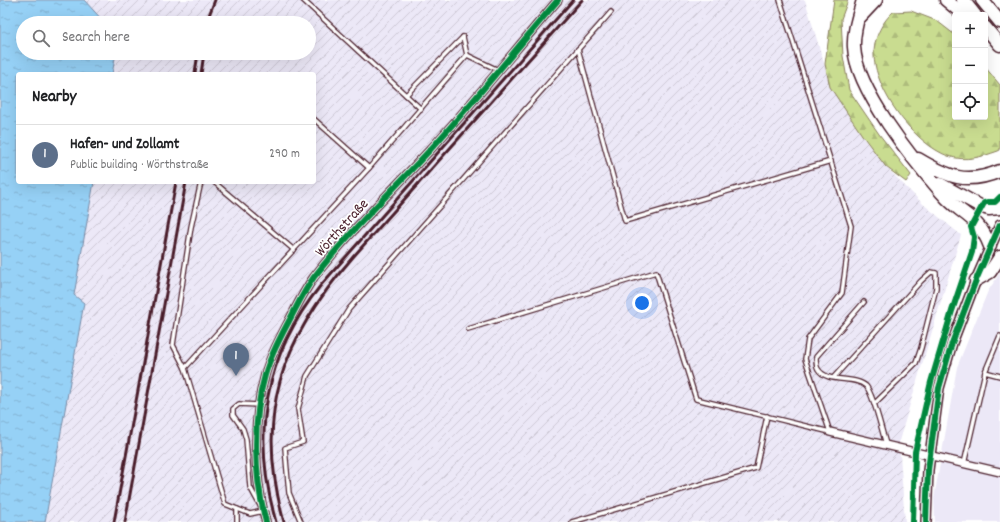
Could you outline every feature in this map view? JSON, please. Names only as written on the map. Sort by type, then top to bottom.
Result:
[{"type":"highway","points":[[863,0],[854,47],[859,75],[874,102],[912,156],[942,194],[981,226],[990,246]]},
{"type":"highway","points":[[858,20],[876,0]]},
{"type":"highway","points":[[946,0],[960,12]]},
{"type":"highway","points":[[963,0],[973,12]]},
{"type":"highway","points":[[982,0],[1000,22]]},
{"type":"highway","points":[[912,156],[944,174],[965,179],[985,176],[1000,171]]},
{"type":"highway","points":[[930,178],[958,196],[982,207],[990,209],[1000,208]]},
{"type":"highway","points":[[976,280],[990,272],[1000,257]]},
{"type":"street","name":"Wörthstraße","points":[[266,522],[263,511],[257,460],[258,405],[265,375],[274,348],[300,299],[314,278],[338,248],[430,149],[558,0]]},
{"type":"street","points":[[926,522],[930,455],[939,388],[946,360],[976,280],[1000,225]]},
{"type":"street","points":[[830,432],[1000,472]]},
{"type":"lane","points":[[303,0],[421,109]]},
{"type":"lane","points":[[780,0],[851,226],[842,293],[808,339],[805,359],[830,432]]},
{"type":"lane","points":[[301,522],[289,493],[285,448],[302,442],[298,409],[307,376],[349,309],[611,12]]},
{"type":"lane","points":[[406,95],[463,37],[467,55]]},
{"type":"lane","points":[[578,50],[625,221],[831,161]]},
{"type":"lane","points":[[467,55],[498,70]]},
{"type":"lane","points":[[185,368],[369,168],[467,55]]},
{"type":"lane","points":[[316,121],[369,168]]},
{"type":"lane","points":[[200,184],[191,227],[173,345],[185,368],[225,504],[250,514],[263,511],[250,487],[246,439],[243,429],[233,414],[233,409],[239,404],[258,405]]},
{"type":"lane","points":[[216,184],[294,250]]},
{"type":"lane","points":[[468,329],[656,272],[696,399],[830,432]]},
{"type":"lane","points":[[834,378],[921,281],[931,272],[936,273],[936,288],[922,348],[916,363],[874,404]]},
{"type":"lane","points":[[864,302],[816,357],[818,368],[824,374],[834,378],[860,383],[866,387],[874,404],[887,446]]},
{"type":"lane","points":[[964,464],[985,372],[1000,336]]},
{"type":"lane","points":[[985,372],[1000,376]]},
{"type":"lane","points":[[572,522],[756,468],[767,416]]},
{"type":"lane","points":[[237,509],[237,522]]},
{"type":"shaded area","points":[[84,0],[805,0],[829,80],[860,133],[886,167],[923,204],[961,235],[899,441],[905,522],[45,522],[84,303],[74,295],[94,184],[316,184],[316,72],[112,72],[115,60],[316,60],[316,16],[99,16]]},
{"type":"shaded area","points":[[1000,273],[1000,522],[935,522],[934,498],[957,367],[988,291]]},
{"type":"green space","points":[[834,0],[848,0],[841,19],[843,56],[849,90],[879,134],[911,175],[906,182],[886,167],[862,135],[830,87],[825,64]]},
{"type":"green space","points":[[911,11],[937,21],[952,33],[952,120],[988,120],[988,71],[1000,85],[1000,150],[973,158],[955,158],[936,150],[912,131],[892,105],[884,91],[875,64],[874,50],[877,36],[888,17],[893,12]]},
{"type":"water","points":[[0,0],[84,0],[99,16],[16,16],[16,60],[115,60],[112,72],[16,72],[16,184],[94,184],[74,295],[84,303],[45,522],[0,522]]},
{"type":"railway","points":[[209,16],[215,0]]},
{"type":"railway","points":[[276,522],[268,489],[264,458],[264,427],[268,397],[275,368],[286,340],[302,312],[321,285],[573,0]]},
{"type":"railway","points":[[284,522],[275,483],[272,447],[274,413],[280,380],[292,349],[308,318],[328,288],[353,257],[582,0]]},
{"type":"railway","points":[[195,72],[197,60]]},
{"type":"railway","points":[[201,72],[203,60]]},
{"type":"railway","points":[[114,522],[176,184]]},
{"type":"railway","points":[[125,522],[186,184]]},
{"type":"cycle path","points":[[266,522],[257,467],[256,430],[258,411],[267,368],[272,354],[304,293],[327,260],[446,132],[558,0]]},
{"type":"cycle path","points":[[913,522],[915,452],[931,382],[952,311],[972,252],[974,237],[971,227],[984,203],[995,202],[1000,197]]},
{"type":"cycle path","points":[[926,522],[928,470],[939,388],[952,343],[976,280],[1000,225]]},
{"type":"place","name":"Hafen- und Zollamt","points":[[236,376]]}]
